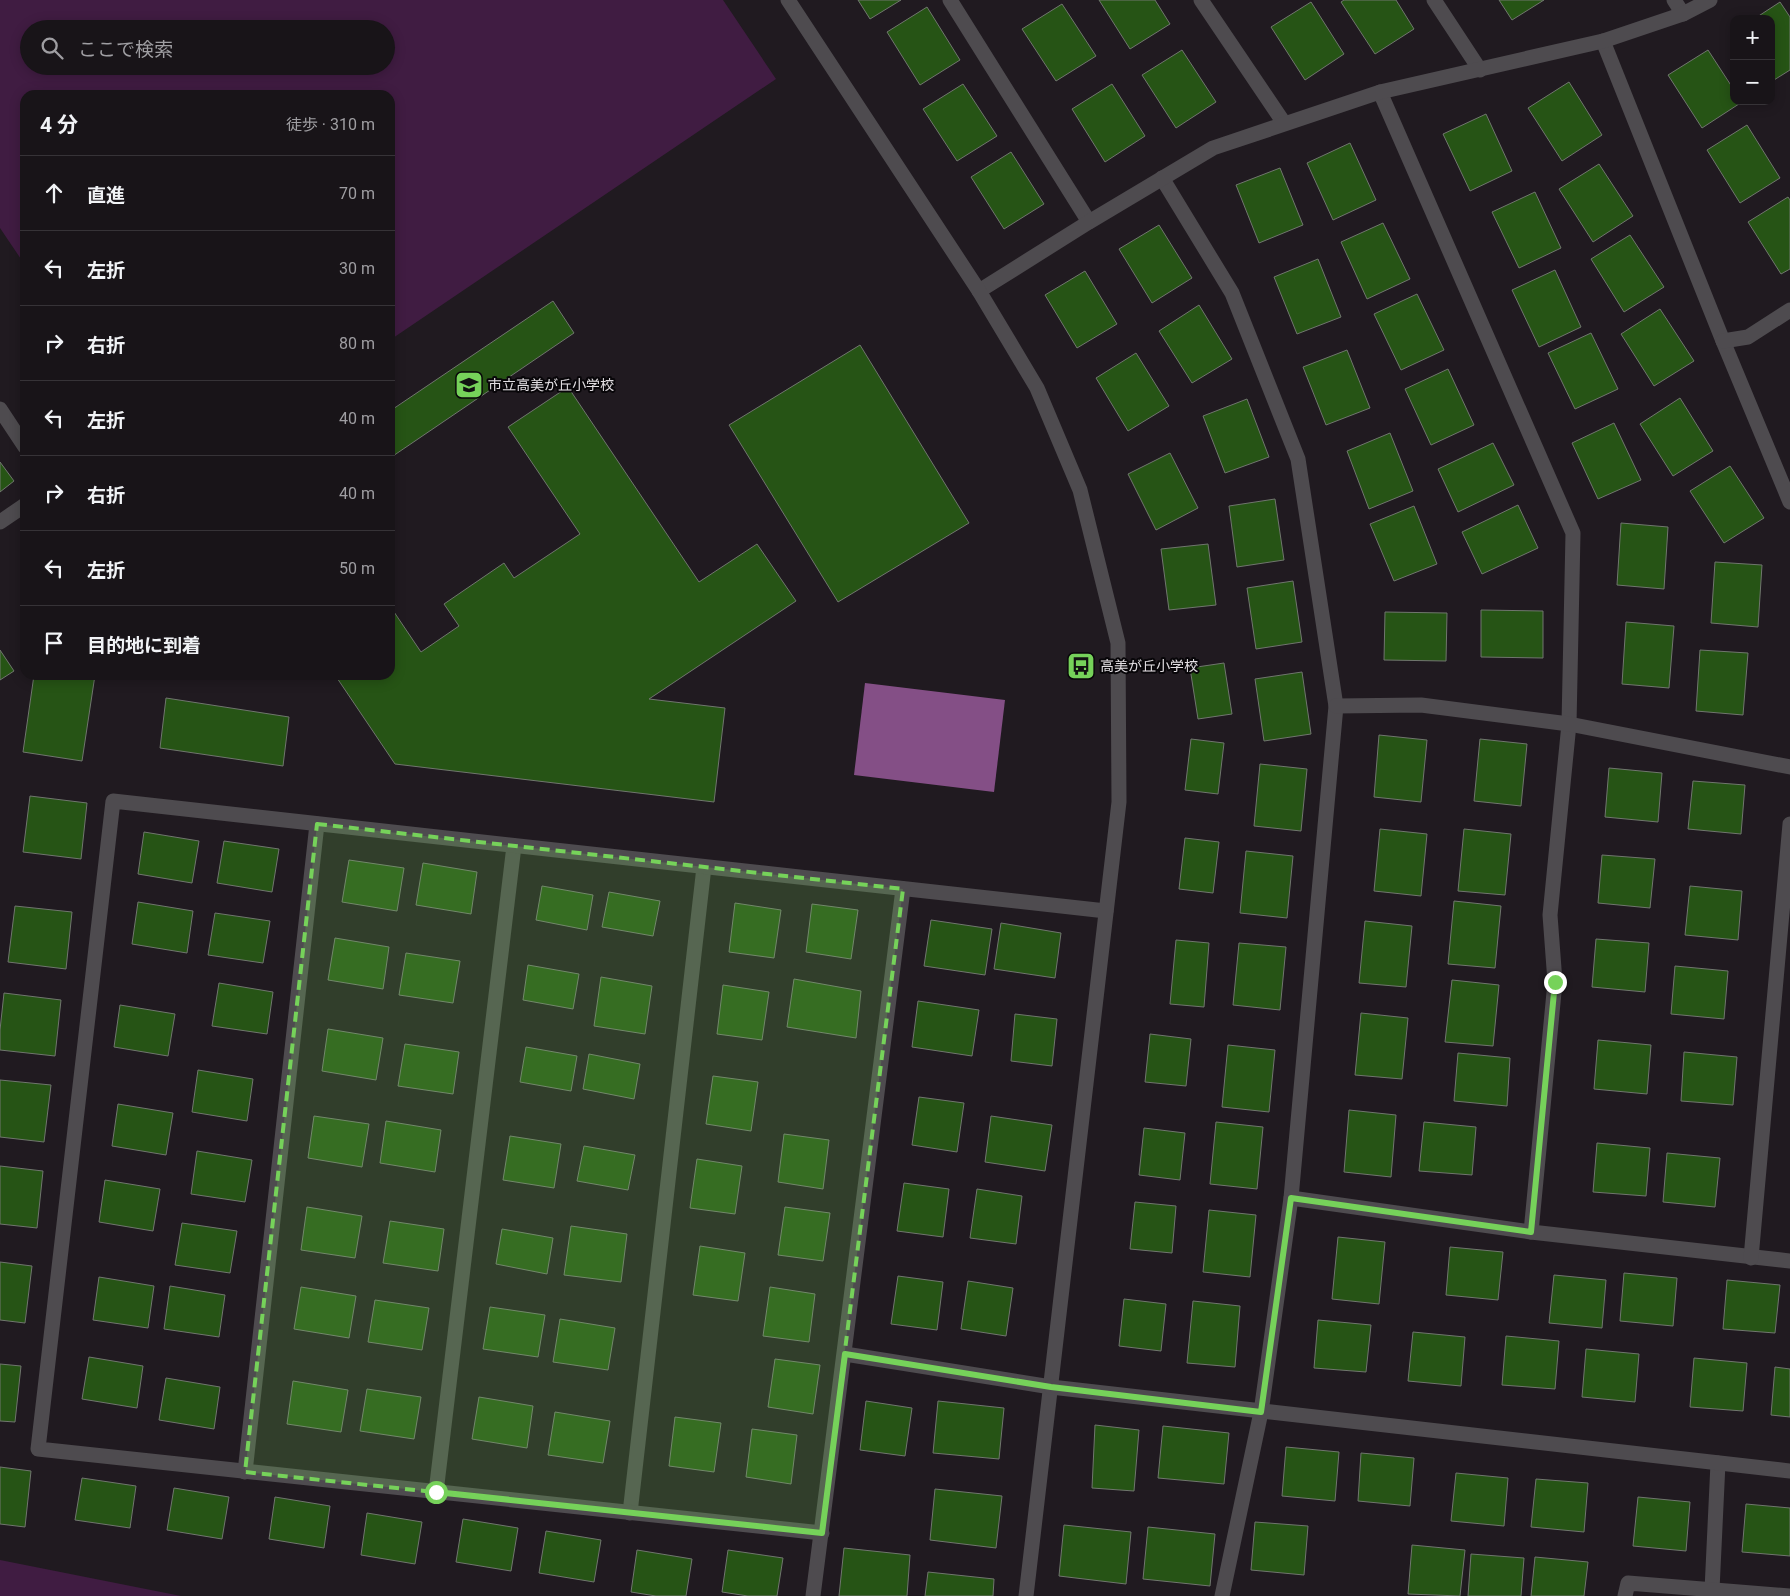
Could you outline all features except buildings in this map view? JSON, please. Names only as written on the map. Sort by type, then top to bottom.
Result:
[{"type":"street","points":[[788,0],[979,291],[1037,388],[1080,490],[1118,643],[1119,802],[1026,1596]]},
{"type":"street","points":[[950,0],[1089,222]]},
{"type":"street","points":[[1201,0],[1284,123]]},
{"type":"street","points":[[1434,0],[1480,70]]},
{"type":"street","points":[[1674,0],[1684,14]]},
{"type":"street","points":[[979,291],[1089,222],[1213,148],[1380,92],[1603,41],[1684,14],[1710,0]]},
{"type":"street","points":[[1603,41],[1723,341],[1790,502]]},
{"type":"street","points":[[1380,92],[1574,533],[1568,724],[1550,915],[1555,982],[1531,1232]]},
{"type":"street","points":[[1162,178],[1232,293],[1298,459],[1336,706],[1291,1198],[1261,1412],[1222,1596]]},
{"type":"street","points":[[1723,341],[1748,338],[1790,310]]},
{"type":"street","points":[[0,409],[20,440]]},
{"type":"street","points":[[0,522],[20,508]]},
{"type":"street","points":[[1336,706],[1421,705],[1568,724],[1790,767]]},
{"type":"street","points":[[822,1533],[38,1449],[113,802],[1106,911]]},
{"type":"street","points":[[245,1472],[316,824]]},
{"type":"street","points":[[1751,1258],[1790,824]]},
{"type":"street","points":[[436,1492],[514,846]]},
{"type":"street","points":[[630,1513],[704,867]]},
{"type":"street","points":[[814,1596],[903,889]]},
{"type":"street","points":[[1291,1198],[1531,1232],[1790,1261]]},
{"type":"street","points":[[845,1354],[1051,1387],[1790,1471]]},
{"type":"street","points":[[1712,1590],[1718,1463]]},
{"type":"street","points":[[1625,1596],[1628,1583],[1790,1596]]},
{"type":"highlighted area","points":[[317,824],[903,889],[822,1533],[245,1472]]},
{"type":"shaded area","points":[[0,0],[723,0],[776,79],[395,337],[395,90],[20,90],[20,258],[0,228]]},
{"type":"shaded area","points":[[865,683],[1005,700],[994,792],[854,775]]},
{"type":"shaded area","points":[[0,1560],[181,1596],[0,1596]]},
{"type":"place","name":"市立高美が丘小学校","points":[[469,385]]},
{"type":"place","name":"高美が丘小学校","points":[[1081,666]]},
{"type":"route","points":[[436,1492],[822,1533],[845,1354],[1051,1387],[1261,1412],[1291,1198],[1531,1232],[1555,982]]}]
